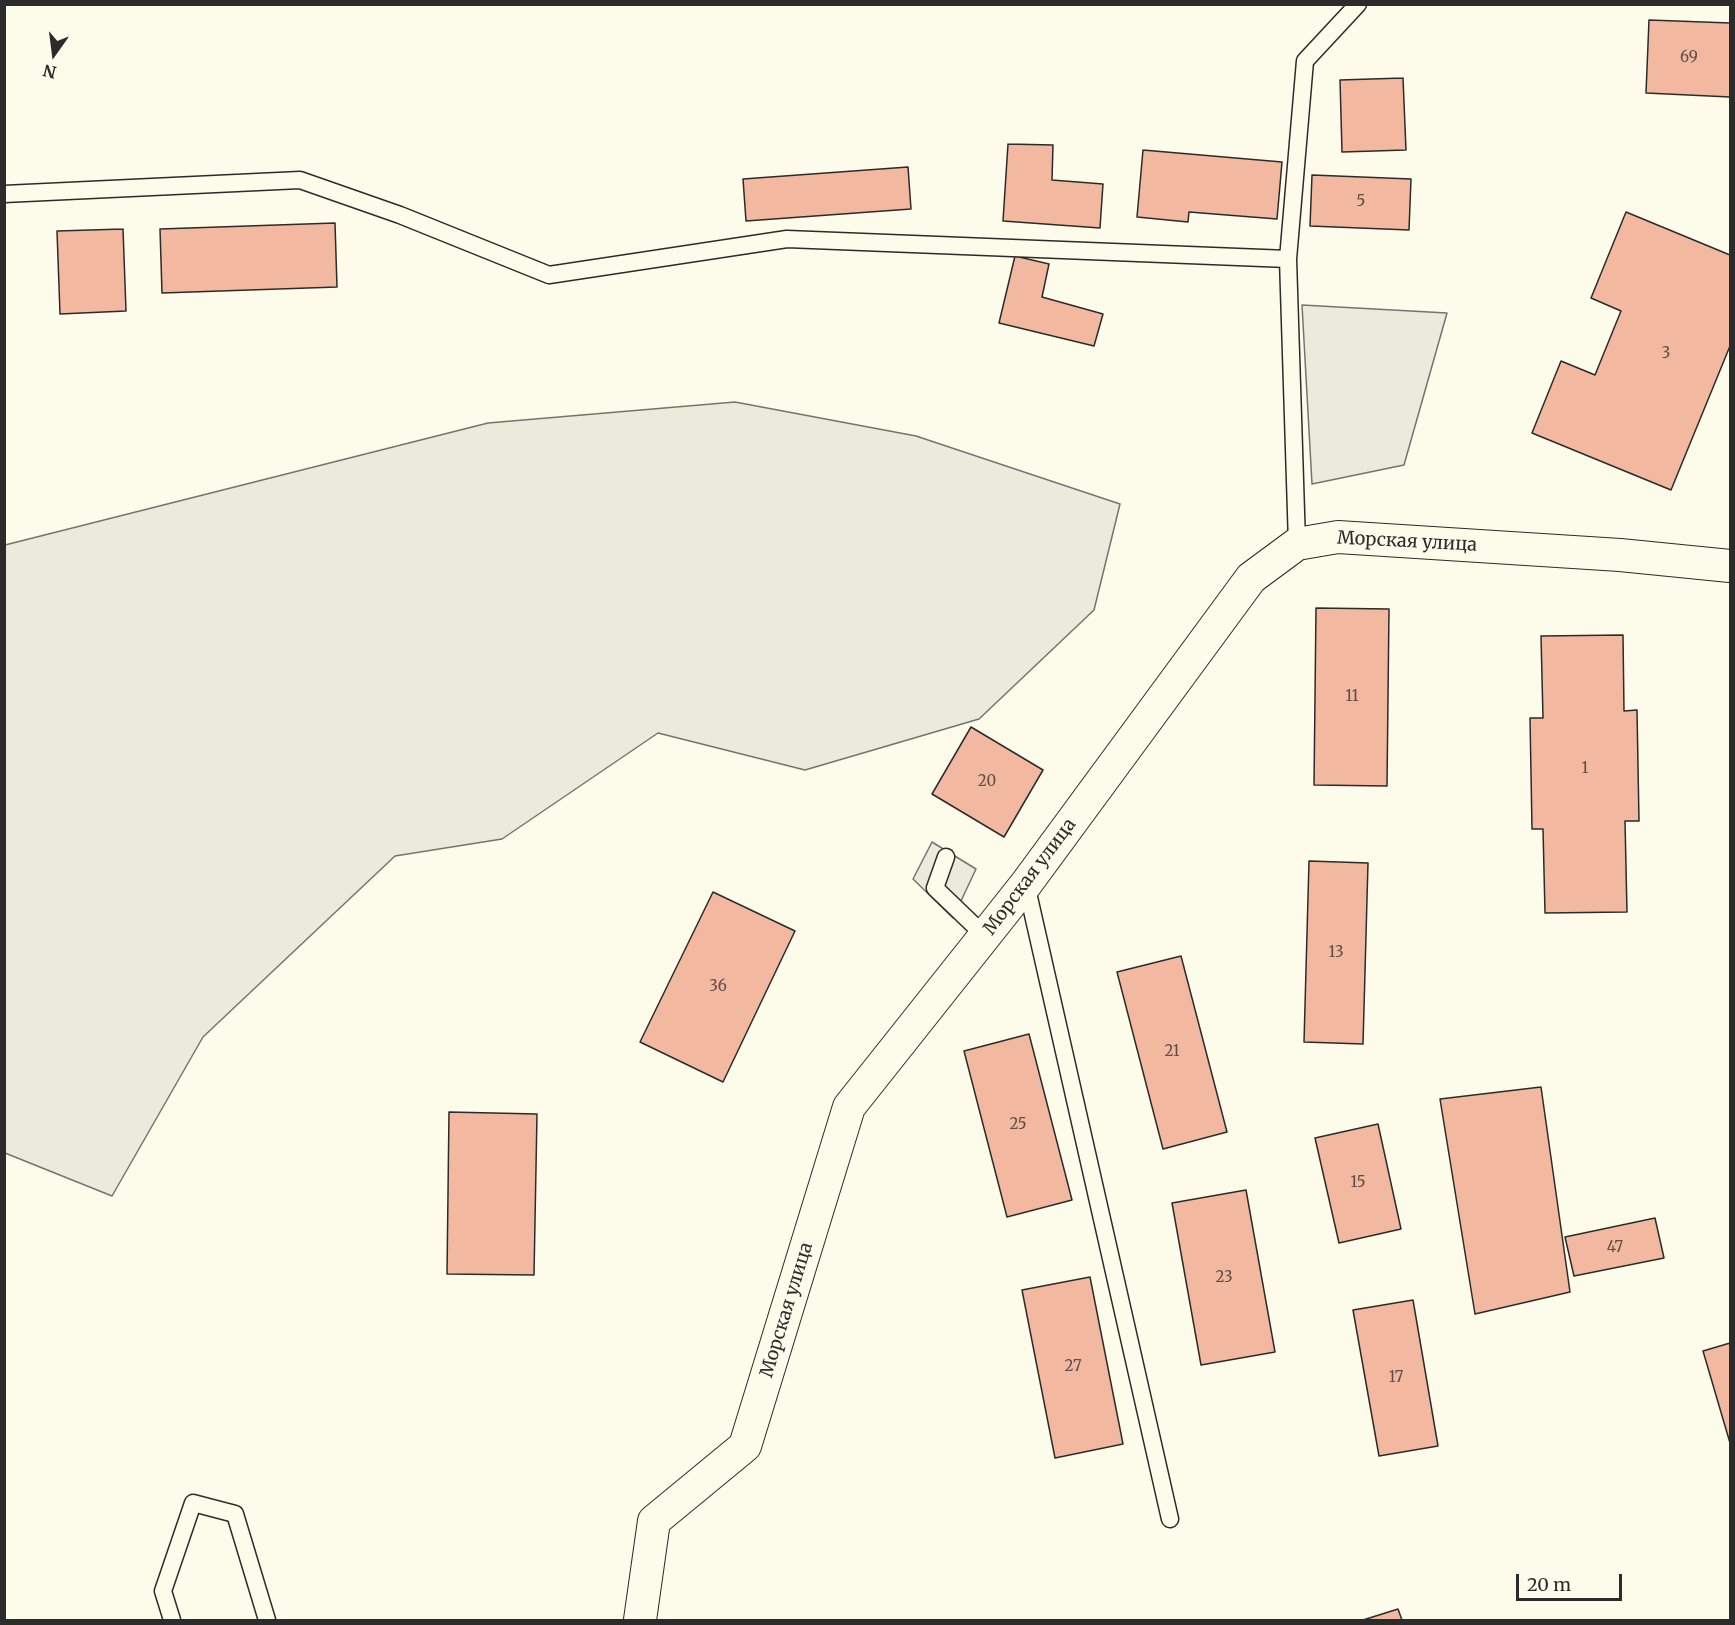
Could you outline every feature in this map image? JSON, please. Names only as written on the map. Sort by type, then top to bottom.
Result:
[{"type":"street","name":"Морская улица","points":[[640,1620],[654,1521],[745,1446],[849,1107],[1026,884],[1251,578],[1297,544],[1338,537],[1620,555],[1731,566]]},
{"type":"lane","points":[[1297,544],[1288,259],[1305,61],[1358,4]]},
{"type":"lane","points":[[4,194],[300,180],[400,215],[549,274],[787,239],[1288,259]]},
{"type":"lane","points":[[946,857],[935,888],[985,936]]},
{"type":"lane","points":[[1026,884],[1170,1519]]},
{"type":"lane","points":[[172,1620],[163,1591],[193,1503],[236,1514],[267,1620]]},
{"type":"shaded area","points":[[1302,305],[1447,313],[1404,465],[1312,484]]},
{"type":"shaded area","points":[[735,402],[916,436],[1120,504],[1094,610],[979,719],[805,770],[658,733],[502,839],[395,856],[203,1037],[112,1196],[5,1153],[5,545],[488,423]]},
{"type":"shaded area","points":[[932,842],[976,869],[953,918],[913,879]]},
{"type":"building","points":[[1649,20],[1730,23],[1730,97],[1646,93]]},
{"type":"building","points":[[1403,78],[1406,150],[1342,152],[1340,80]]},
{"type":"building","points":[[1008,144],[1053,145],[1052,180],[1103,184],[1100,228],[1003,221]]},
{"type":"building","points":[[1143,150],[1282,162],[1277,219],[1189,212],[1188,222],[1137,217]]},
{"type":"building","points":[[908,167],[911,209],[746,221],[743,179]]},
{"type":"building","points":[[1312,175],[1411,179],[1409,230],[1310,226]]},
{"type":"building","points":[[1626,212],[1730,255],[1730,346],[1671,490],[1532,433],[1561,361],[1595,375],[1621,311],[1591,298]]},
{"type":"building","points":[[335,223],[337,287],[162,293],[160,229]]},
{"type":"building","points":[[123,229],[126,311],[60,314],[57,231]]},
{"type":"building","points":[[1015,256],[1049,264],[1042,297],[1103,314],[1094,346],[999,323]]},
{"type":"building","points":[[1316,608],[1389,609],[1387,786],[1314,785]]},
{"type":"building","points":[[1623,635],[1624,711],[1637,710],[1639,821],[1625,821],[1627,912],[1545,913],[1543,829],[1532,829],[1530,718],[1543,718],[1541,636]]},
{"type":"building","points":[[971,727],[1043,770],[1004,837],[932,794]]},
{"type":"building","points":[[1309,861],[1368,863],[1363,1044],[1304,1042]]},
{"type":"building","points":[[713,892],[795,931],[723,1082],[640,1042]]},
{"type":"building","points":[[1181,956],[1227,1132],[1163,1149],[1117,972]]},
{"type":"building","points":[[1029,1034],[1072,1200],[1007,1217],[964,1051]]},
{"type":"building","points":[[1541,1087],[1570,1292],[1475,1314],[1440,1099]]},
{"type":"building","points":[[449,1112],[537,1114],[534,1275],[447,1274]]},
{"type":"building","points":[[1378,1124],[1401,1229],[1339,1243],[1315,1138]]},
{"type":"building","points":[[1246,1190],[1275,1352],[1201,1365],[1172,1203]]},
{"type":"building","points":[[1655,1218],[1664,1258],[1574,1276],[1565,1237]]},
{"type":"building","points":[[1090,1277],[1123,1444],[1055,1458],[1022,1290]]},
{"type":"building","points":[[1413,1300],[1438,1446],[1379,1456],[1353,1310]]},
{"type":"building","points":[[1730,1343],[1730,1443],[1703,1351]]},
{"type":"building","points":[[1398,1609],[1402,1620],[1363,1620]]}]
